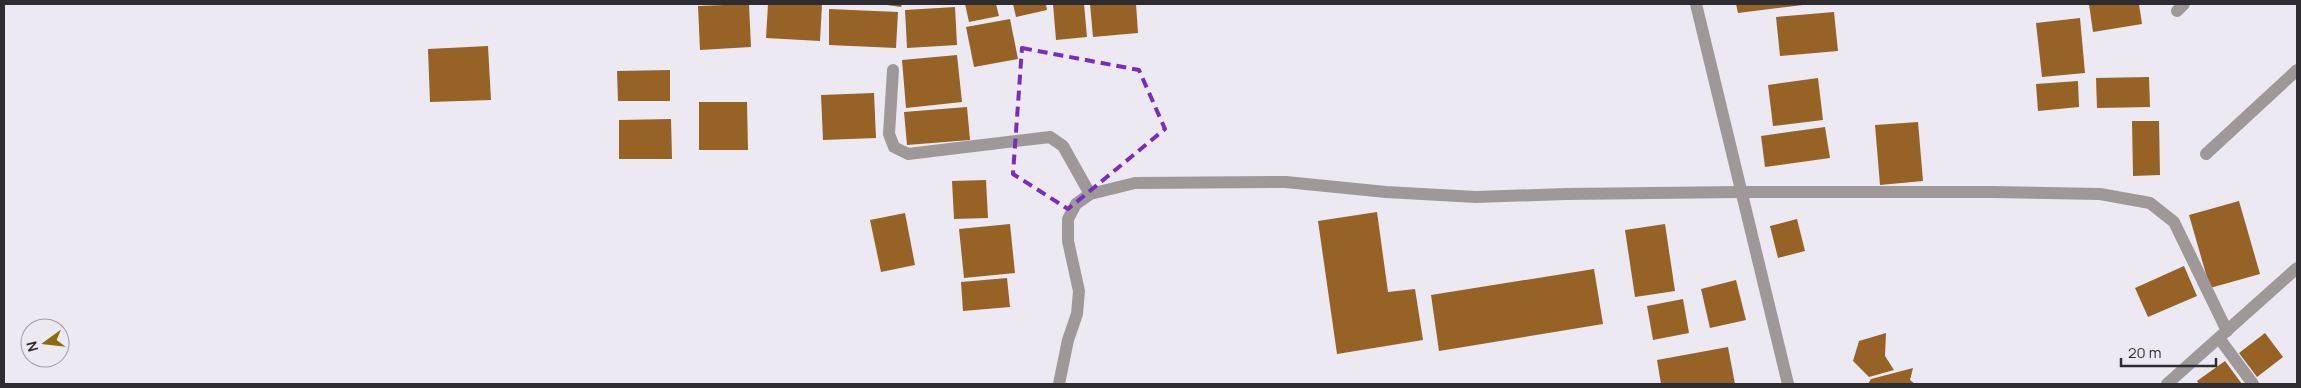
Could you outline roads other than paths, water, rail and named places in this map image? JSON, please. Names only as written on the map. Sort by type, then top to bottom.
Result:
[{"type":"street","points":[[1696,4],[1788,384]]},
{"type":"street","points":[[893,70],[888,134],[894,147],[908,154],[1050,137],[1063,146],[1090,194]]},
{"type":"street","points":[[2206,154],[2297,70]]},
{"type":"street","points":[[1059,384],[1068,340],[1077,314],[1079,291],[1068,241],[1068,219],[1076,204],[1090,194],[1135,183],[1220,181],[1286,182],[1386,192],[1476,197],[1740,192],[1993,192],[2100,194],[2150,203],[2174,222],[2223,334],[2253,384]]},
{"type":"street","points":[[2167,384],[2297,268]]}]
